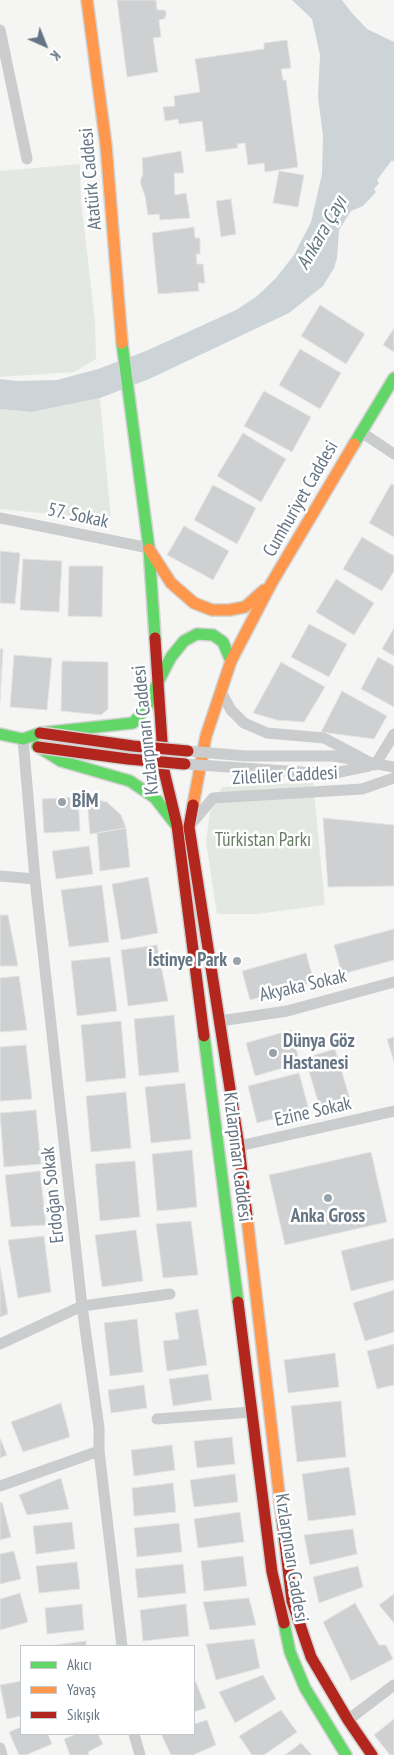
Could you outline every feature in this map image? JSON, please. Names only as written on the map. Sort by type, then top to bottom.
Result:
[{"type":"main road","name":"Atatürk Caddesi","points":[[87,0],[106,145],[123,355],[128,393]]},
{"type":"main road","name":"Cumhuriyet Caddesi","points":[[271,584],[394,378]]},
{"type":"main road","name":"Kızlarpınarı Caddesi","points":[[128,393],[148,548],[164,771],[177,825],[272,1572],[290,1652],[305,1688],[346,1755]]},
{"type":"main road","points":[[148,548],[171,583],[194,603],[212,610],[229,610],[245,607],[271,584]]},
{"type":"main road","name":"Kızlarpınarı Caddesi","points":[[271,584],[231,661],[206,736],[189,827],[240,1146],[292,1601],[311,1657],[348,1720],[372,1755]]},
{"type":"main road","points":[[23,739],[40,733],[133,723],[147,707],[171,658],[184,641],[197,634],[213,635],[223,642],[231,661]]},
{"type":"main road","points":[[40,733],[133,746],[188,751]]},
{"type":"main road","points":[[0,734],[23,739],[61,761],[130,781],[155,798],[177,825]]},
{"type":"main road","points":[[38,747],[128,759],[185,764]]},
{"type":"street","points":[[0,30],[27,159]]},
{"type":"street","points":[[361,432],[394,454]]},
{"type":"street","name":"57. Sokak","points":[[0,518],[148,548]]},
{"type":"street","points":[[221,692],[231,710],[244,723],[267,733],[324,738],[375,764]]},
{"type":"street","points":[[185,764],[330,774],[375,764],[394,734]]},
{"type":"street","name":"Erdoğan Sokak","points":[[23,739],[35,879],[82,1306],[100,1428],[100,1451],[122,1645]]},
{"type":"street","points":[[188,751],[246,756],[334,756],[394,767]]},
{"type":"street","name":"Zileliler Caddesi","points":[[189,827],[213,798],[362,789],[394,778]]},
{"type":"street","points":[[0,876],[35,879]]},
{"type":"street","name":"Akyaka Sokak","points":[[220,1021],[287,1011],[394,982]]},
{"type":"street","name":"Ezine Sokak","points":[[240,1146],[394,1112]]},
{"type":"street","points":[[0,1344],[82,1306],[170,1294]]},
{"type":"street","points":[[157,1419],[252,1412]]},
{"type":"street","points":[[0,1486],[100,1451]]},
{"type":"street","points":[[348,1720],[394,1685]]},
{"type":"street","points":[[134,1735],[139,1755]]},
{"type":"street","points":[[0,1748],[2,1755]]},
{"type":"green space","points":[[80,164],[81,200],[95,322],[96,359],[74,372],[0,377],[0,171]]},
{"type":"green space","points":[[100,398],[111,520],[0,509],[0,409],[32,412]]},
{"type":"green space","name":"Türkistan Parkı","points":[[313,782],[325,905],[257,914],[217,914],[206,842],[210,812],[222,787]]},
{"type":"water","name":"Ankara Çayı","points":[[292,0],[342,0],[367,29],[394,42],[394,162],[392,160],[377,180],[379,183],[374,189],[376,192],[363,206],[351,211],[339,230],[337,258],[334,268],[323,286],[289,313],[149,379],[100,398],[32,412],[0,409],[0,379],[17,381],[57,380],[98,369],[146,351],[236,310],[256,297],[276,278],[294,255],[311,222],[322,174],[323,136],[318,97],[320,55],[312,19]]},
{"type":"building","points":[[117,0],[156,0],[157,10],[166,11],[164,19],[159,20],[161,37],[153,38],[158,72],[127,77]]},
{"type":"building","points":[[287,40],[291,68],[281,69],[283,80],[286,80],[298,167],[265,172],[264,163],[248,165],[245,143],[237,144],[238,148],[206,152],[202,121],[179,124],[178,119],[165,121],[163,107],[175,106],[174,96],[200,92],[195,59],[264,49],[264,43]]},
{"type":"building","points":[[181,151],[184,173],[174,173],[175,195],[186,193],[190,218],[160,220],[159,214],[148,215],[145,196],[140,182],[143,174],[142,158]]},
{"type":"building","points":[[279,171],[304,175],[298,207],[273,203]]},
{"type":"building","points":[[231,199],[236,234],[221,237],[216,201]]},
{"type":"building","points":[[194,227],[195,238],[200,238],[200,254],[196,254],[197,264],[203,264],[205,283],[198,283],[199,291],[158,294],[152,233]]},
{"type":"building","points":[[320,305],[365,334],[346,364],[301,336]]},
{"type":"building","points":[[394,328],[394,352],[383,345]]},
{"type":"building","points":[[300,349],[341,373],[320,409],[279,385]]},
{"type":"building","points":[[264,391],[311,417],[292,452],[244,426]]},
{"type":"building","points":[[243,433],[286,459],[261,502],[217,476]]},
{"type":"building","points":[[391,484],[394,485],[394,537],[369,523]]},
{"type":"building","points":[[213,485],[256,508],[237,544],[194,520]]},
{"type":"building","points":[[184,526],[229,551],[213,580],[167,555]]},
{"type":"building","points":[[362,537],[394,556],[394,571],[382,591],[343,569]]},
{"type":"building","points":[[0,551],[20,553],[15,604],[0,603]]},
{"type":"building","points":[[23,559],[62,561],[59,612],[20,610]]},
{"type":"building","points":[[69,566],[103,566],[102,617],[68,616]]},
{"type":"building","points":[[336,579],[374,603],[354,635],[316,612]]},
{"type":"building","points":[[309,624],[347,644],[329,677],[291,657]]},
{"type":"building","points":[[394,628],[394,656],[382,649]]},
{"type":"building","points":[[0,649],[3,649],[0,702]]},
{"type":"building","points":[[14,655],[52,658],[47,710],[10,707]]},
{"type":"building","points":[[378,657],[394,666],[394,707],[361,689]]},
{"type":"building","points":[[62,661],[108,662],[108,709],[101,715],[61,711]]},
{"type":"building","points":[[281,662],[325,687],[304,722],[277,720],[253,713]]},
{"type":"building","points":[[342,691],[387,716],[374,739],[321,732]]},
{"type":"building","points":[[78,797],[80,831],[44,833],[42,799]]},
{"type":"building","points":[[87,798],[107,802],[121,815],[126,828],[90,834]]},
{"type":"building","points":[[323,818],[394,825],[394,886],[328,887]]},
{"type":"building","points":[[126,828],[130,867],[100,871],[97,833]]},
{"type":"building","points":[[89,846],[93,874],[56,879],[52,851]]},
{"type":"building","points":[[148,877],[158,933],[121,940],[112,884]]},
{"type":"building","points":[[102,885],[109,942],[69,947],[61,890]]},
{"type":"building","points":[[0,915],[8,915],[18,966],[0,966]]},
{"type":"building","points":[[394,929],[394,960],[342,974],[334,945]]},
{"type":"building","points":[[157,945],[168,1001],[128,1006],[121,950]]},
{"type":"building","points":[[306,953],[314,982],[250,1000],[242,971]]},
{"type":"building","points":[[110,957],[117,1011],[77,1016],[71,961]]},
{"type":"building","points":[[19,976],[27,1030],[0,1032],[0,978]]},
{"type":"building","points":[[174,1015],[179,1072],[139,1076],[134,1019]]},
{"type":"building","points":[[121,1021],[126,1078],[86,1082],[81,1025]]},
{"type":"building","name":"Dünya Göz Hastanesi","points":[[291,1030],[300,1063],[255,1076],[246,1043]]},
{"type":"building","points":[[394,1037],[394,1062],[387,1039]]},
{"type":"building","points":[[26,1045],[32,1099],[0,1101],[0,1047]]},
{"type":"building","points":[[335,1049],[350,1099],[320,1108],[305,1058]]},
{"type":"building","points":[[299,1073],[309,1110],[257,1123],[248,1086]]},
{"type":"building","points":[[185,1083],[191,1139],[151,1143],[145,1087]]},
{"type":"building","points":[[126,1092],[131,1148],[91,1152],[86,1096]]},
{"type":"building","points":[[36,1110],[41,1164],[4,1167],[0,1113]]},
{"type":"building","points":[[192,1150],[197,1207],[157,1211],[152,1154]]},
{"type":"building","name":"Anka Gross","points":[[371,1152],[387,1222],[285,1245],[269,1175]]},
{"type":"building","points":[[135,1161],[140,1217],[100,1221],[95,1164]]},
{"type":"building","points":[[40,1171],[46,1225],[11,1227],[5,1175]]},
{"type":"building","points":[[191,1221],[198,1275],[163,1278],[156,1224]]},
{"type":"building","points":[[136,1230],[143,1281],[102,1287],[95,1235]]},
{"type":"building","points":[[44,1236],[51,1292],[18,1298],[8,1240]]},
{"type":"building","points":[[394,1238],[394,1280],[351,1291],[341,1251]]},
{"type":"building","points":[[0,1267],[8,1314],[0,1317]]},
{"type":"building","points":[[394,1290],[394,1332],[365,1341],[353,1303]]},
{"type":"building","points":[[198,1309],[207,1365],[167,1371],[163,1341],[179,1339],[175,1313]]},
{"type":"building","points":[[137,1319],[143,1372],[110,1376],[104,1323]]},
{"type":"building","points":[[394,1344],[394,1385],[377,1389],[367,1351]]},
{"type":"building","points":[[335,1353],[339,1387],[288,1393],[284,1360]]},
{"type":"building","points":[[208,1374],[212,1400],[173,1406],[169,1379]]},
{"type":"building","points":[[144,1385],[147,1408],[111,1413],[108,1390]]},
{"type":"building","points":[[341,1401],[346,1457],[297,1462],[291,1406]]},
{"type":"building","points":[[61,1403],[70,1437],[23,1452],[11,1422]]},
{"type":"building","points":[[232,1437],[235,1464],[197,1468],[194,1441]]},
{"type":"building","points":[[0,1438],[7,1455],[0,1458]]},
{"type":"building","points":[[172,1445],[175,1470],[134,1476],[131,1450]]},
{"type":"building","points":[[349,1467],[356,1515],[308,1521],[302,1474]]},
{"type":"building","points":[[235,1474],[238,1502],[194,1507],[190,1480]]},
{"type":"building","points":[[61,1478],[69,1509],[27,1515],[19,1495]]},
{"type":"building","points":[[173,1483],[176,1512],[134,1516],[132,1488]]},
{"type":"building","points":[[2,1502],[11,1537],[0,1540],[0,1503]]},
{"type":"building","points":[[240,1512],[244,1542],[198,1548],[194,1519]]},
{"type":"building","points":[[72,1522],[75,1549],[36,1554],[33,1526]]},
{"type":"building","points":[[179,1523],[182,1552],[137,1557],[134,1528]]},
{"type":"building","points":[[353,1529],[357,1554],[310,1565],[304,1535]]},
{"type":"building","points":[[14,1551],[21,1579],[0,1584],[0,1554]]},
{"type":"building","points":[[243,1556],[247,1586],[204,1591],[201,1561]]},
{"type":"building","points":[[77,1562],[80,1589],[39,1593],[36,1566]]},
{"type":"building","points":[[183,1564],[186,1593],[138,1598],[135,1569]]},
{"type":"building","points":[[358,1566],[363,1587],[319,1603],[313,1577]]},
{"type":"building","points":[[20,1593],[28,1622],[0,1630],[0,1599]]},
{"type":"building","points":[[394,1594],[394,1623],[379,1605]]},
{"type":"building","points":[[249,1598],[256,1625],[210,1630],[203,1602]]},
{"type":"building","points":[[355,1603],[379,1645],[386,1645],[393,1659],[351,1681],[323,1622]]},
{"type":"building","points":[[82,1604],[84,1630],[47,1634],[45,1608]]},
{"type":"building","points":[[186,1604],[189,1636],[143,1641],[140,1610]]},
{"type":"building","points":[[254,1639],[260,1668],[216,1680],[206,1644]]},
{"type":"building","points":[[86,1641],[86,1645],[55,1645]]},
{"type":"building","points":[[263,1675],[276,1699],[235,1723],[219,1692]]},
{"type":"building","points":[[20,1681],[20,1716],[7,1719],[0,1685]]},
{"type":"building","points":[[195,1682],[196,1682],[206,1708],[195,1712]]},
{"type":"building","points":[[281,1710],[297,1732],[264,1755],[252,1755],[239,1736]]},
{"type":"building","points":[[394,1719],[394,1755],[390,1755],[374,1735]]},
{"type":"building","points":[[207,1720],[216,1745],[193,1755],[171,1755],[161,1735],[195,1735],[195,1724]]},
{"type":"building","points":[[20,1727],[20,1735],[48,1735],[52,1744],[26,1755],[19,1755],[9,1732]]},
{"type":"building","points":[[74,1735],[98,1735],[103,1744],[88,1752],[89,1755],[70,1755],[64,1739]]},
{"type":"building","points":[[301,1743],[312,1755],[285,1755]]},
{"type":"traffic: fast","points":[[122,343],[149,548],[155,638]]},
{"type":"traffic: fast","points":[[354,444],[394,378]]},
{"type":"traffic: fast","points":[[158,682],[171,657],[184,641],[197,634],[213,635],[223,642],[231,661]]},
{"type":"traffic: fast","points":[[0,734],[23,739],[40,733],[133,723],[147,707],[158,682]]},
{"type":"traffic: fast","points":[[37,746],[61,761],[130,781],[155,798],[176,825]]},
{"type":"traffic: fast","points":[[204,1036],[238,1302]]},
{"type":"traffic: fast","points":[[284,1623],[290,1652],[305,1688],[346,1755]]},
{"type":"traffic: slow","points":[[87,0],[106,145],[122,343]]},
{"type":"traffic: slow","points":[[193,805],[206,736],[231,661],[271,584],[354,444]]},
{"type":"traffic: slow","points":[[149,549],[171,583],[194,603],[212,610],[229,610],[245,607],[264,590]]},
{"type":"traffic: slow","points":[[247,1217],[282,1519]]},
{"type":"traffic: jam","points":[[155,638],[164,771],[177,825],[204,1036]]},
{"type":"traffic: jam","points":[[40,733],[133,746],[188,751]]},
{"type":"traffic: jam","points":[[38,747],[128,759],[185,764]]},
{"type":"traffic: jam","points":[[193,805],[189,827],[239,1146],[247,1217]]},
{"type":"traffic: jam","points":[[238,1302],[272,1572],[284,1623]]},
{"type":"traffic: jam","points":[[282,1519],[292,1601],[311,1657],[348,1720],[372,1755]]},
{"type":"place","name":"BİM","points":[[62,802]]},
{"type":"place","name":"İstinye Park","points":[[237,961]]},
{"type":"place","name":"Dünya Göz Hastanesi","points":[[273,1053]]},
{"type":"place","name":"Anka Gross","points":[[328,1198]]}]
